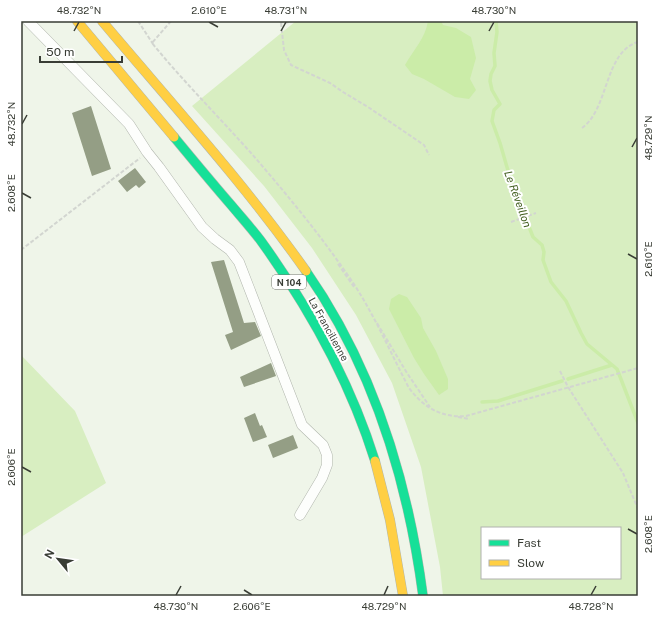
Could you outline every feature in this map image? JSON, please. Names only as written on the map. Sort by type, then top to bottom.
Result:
[{"type":"highway","name":"La Francilienne","points":[[77,21],[260,240],[287,278],[311,318],[352,397],[382,482],[400,564],[403,596]]},
{"type":"highway","name":"La Francilienne","points":[[102,21],[277,229],[330,308],[370,390],[387,432],[401,477],[412,523],[423,596]]},
{"type":"street","points":[[28,21],[129,124],[147,152],[202,227],[230,250],[239,262],[302,425],[323,445],[327,455],[327,465],[322,478],[300,515]]},
{"type":"path","points":[[138,21],[152,43],[270,176],[321,240],[365,304],[407,373],[431,408]]},
{"type":"path","points":[[152,43],[171,21]]},
{"type":"path","points":[[292,21],[289,23],[280,22],[284,50],[291,64],[330,82],[343,92],[368,107],[424,145],[429,155]]},
{"type":"path","points":[[582,128],[589,123],[605,91],[611,73],[620,57],[630,45],[638,42]]},
{"type":"path","points":[[21,250],[147,152]]},
{"type":"path","points":[[511,222],[536,213]]},
{"type":"path","points":[[365,304],[410,388],[417,398],[431,408],[446,415],[470,419]]},
{"type":"path","points":[[446,415],[466,416],[632,369],[638,369]]},
{"type":"path","points":[[560,371],[568,387],[623,473],[638,509]]},
{"type":"shaded area","points":[[296,21],[638,21],[638,596],[443,596],[440,567],[421,467],[392,383],[356,315],[312,248],[264,186],[192,106]]},
{"type":"shaded area","points":[[428,21],[441,21],[443,25],[456,28],[471,37],[476,58],[470,79],[476,90],[469,99],[455,97],[424,79],[412,74],[405,65],[422,39]]},
{"type":"shaded area","points":[[399,294],[407,297],[421,318],[423,328],[436,351],[448,379],[448,389],[439,395],[414,358],[389,309],[391,299]]},
{"type":"shaded area","points":[[21,355],[75,411],[106,483],[21,537]]},
{"type":"building","points":[[91,106],[111,169],[92,176],[72,113]]},
{"type":"building","points":[[135,168],[146,182],[139,188],[136,185],[127,192],[118,181]]},
{"type":"building","points":[[224,260],[244,323],[255,322],[261,336],[231,350],[225,335],[233,332],[211,262]]},
{"type":"building","points":[[271,363],[276,376],[244,387],[240,377]]},
{"type":"building","points":[[255,413],[260,426],[262,425],[267,437],[253,442],[244,418]]},
{"type":"building","points":[[293,435],[298,448],[273,458],[268,445]]},
{"type":"waterway","name":"Le Réveillon","points":[[496,21],[497,32],[494,53],[495,66],[491,74],[490,81],[492,90],[500,104],[494,110],[492,121],[511,181],[533,237],[542,245],[544,252],[543,260],[551,282],[566,301],[587,344],[617,369],[638,423]]},
{"type":"waterway","points":[[568,379],[612,365]]},
{"type":"waterway","points":[[482,402],[498,401],[562,381]]},
{"type":"traffic: fast","points":[[174,137],[258,237],[296,293],[312,319],[341,374],[354,402],[375,461]]},
{"type":"traffic: fast","points":[[306,271],[330,308],[350,346],[369,386],[384,426],[408,510],[423,596]]},
{"type":"traffic: slow","points":[[77,21],[174,137]]},
{"type":"traffic: slow","points":[[102,21],[258,206],[306,271]]},
{"type":"traffic: slow","points":[[375,461],[390,520],[403,596]]}]
